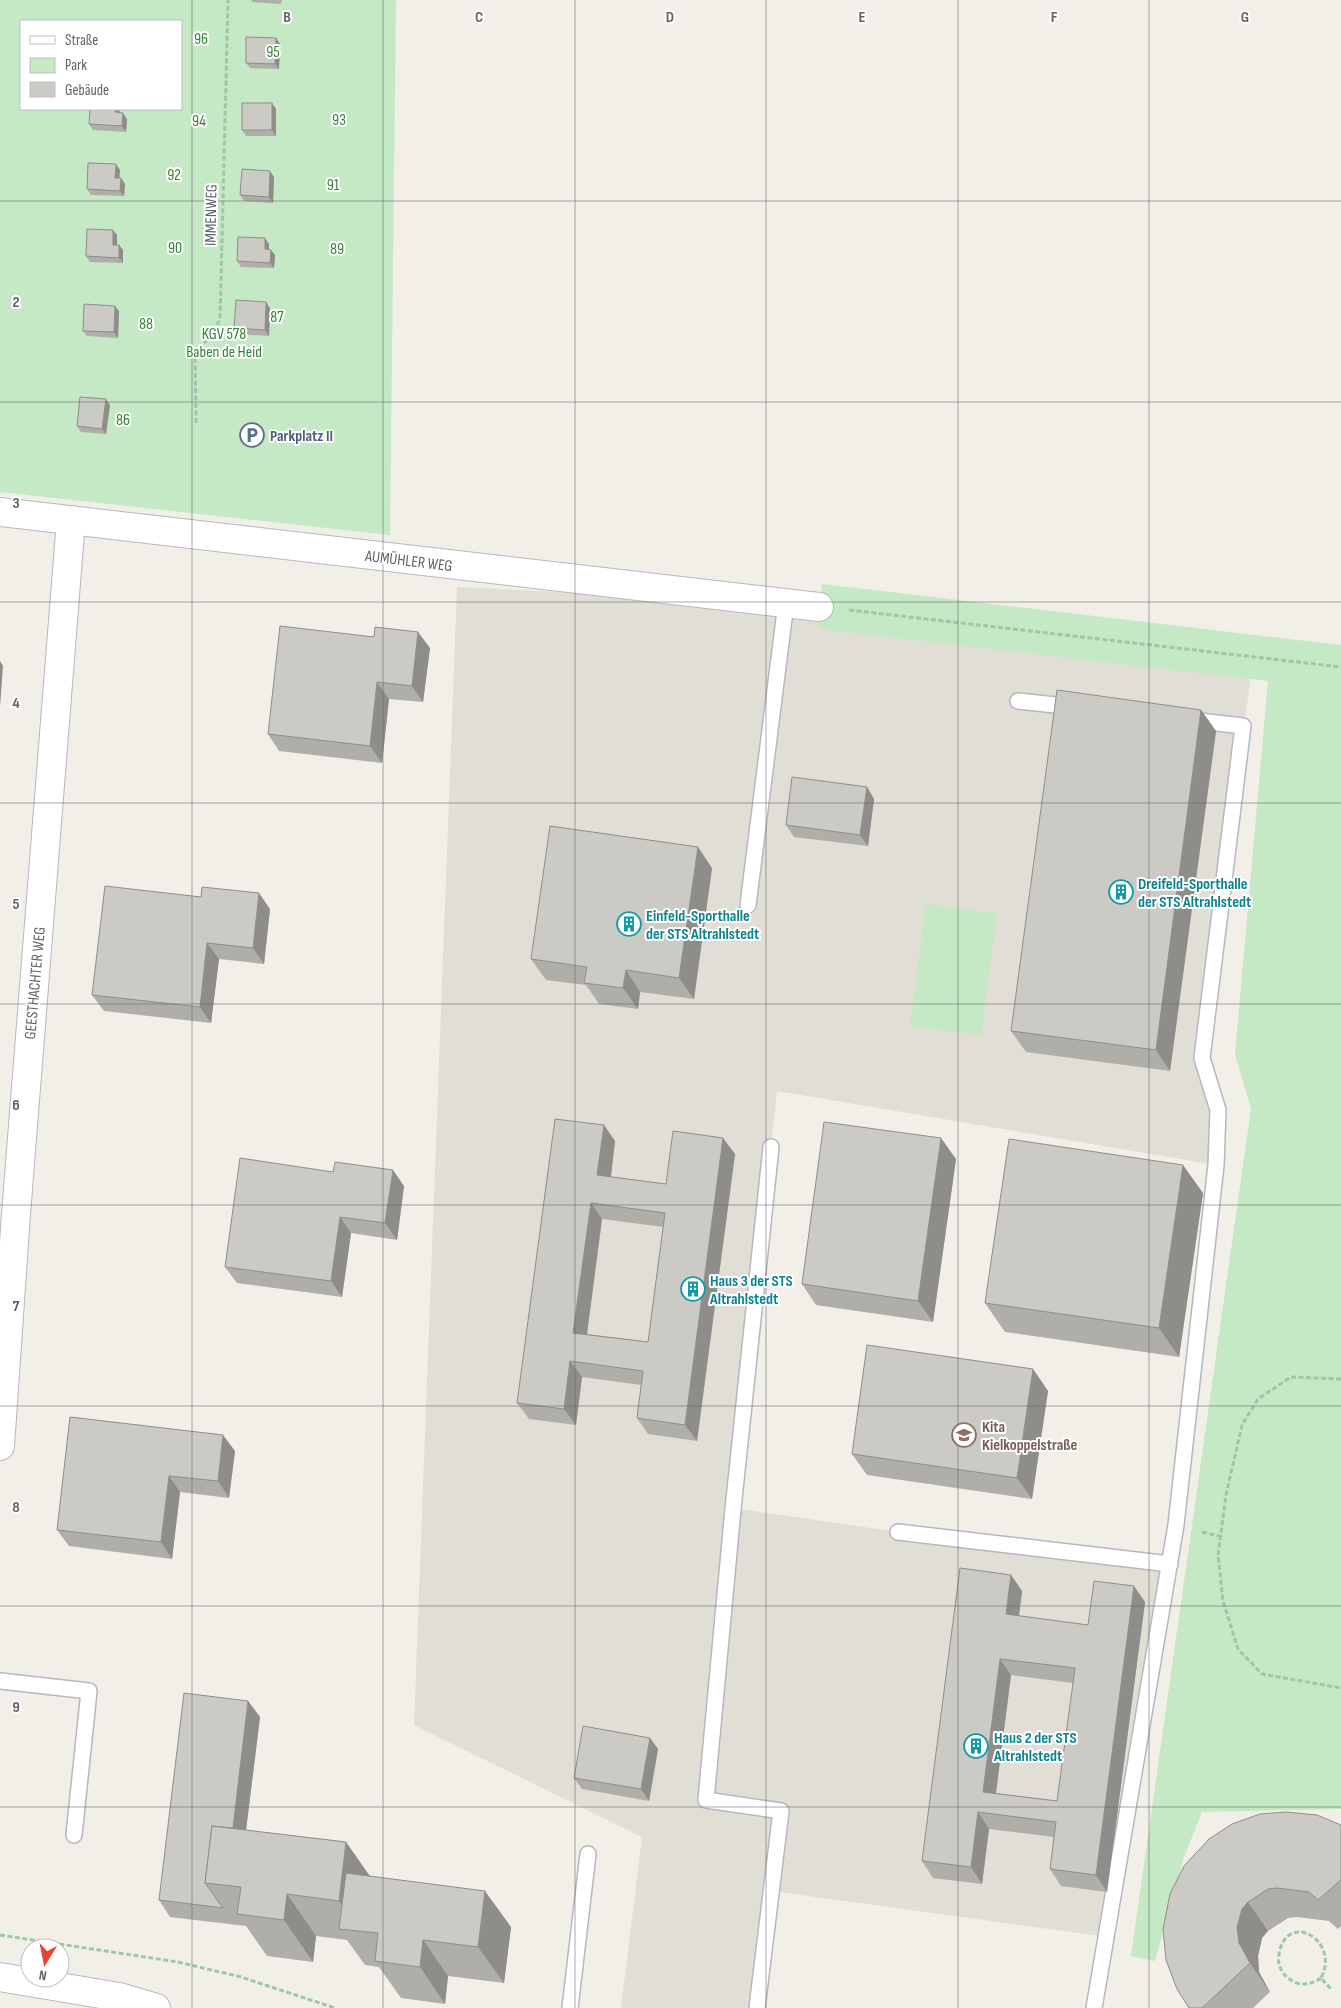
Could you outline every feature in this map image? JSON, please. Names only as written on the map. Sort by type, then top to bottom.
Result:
[{"type":"street","name":"AUMÜHLER WEG","points":[[0,512],[819,607]]},
{"type":"street","name":"GEESTHACHTER WEG","points":[[0,1446],[8,1214],[71,520]]},
{"type":"street","points":[[0,1977],[119,1997],[156,2008]]},
{"type":"lane","points":[[748,905],[786,603]]},
{"type":"lane","points":[[1018,701],[1086,709]]},
{"type":"lane","points":[[1094,2008],[1176,1525],[1216,1164],[1218,1110],[1202,1058],[1243,726],[1175,718]]},
{"type":"lane","points":[[757,2008],[781,1811],[706,1800],[731,1528],[771,1147]]},
{"type":"lane","points":[[898,1532],[1170,1564]]},
{"type":"lane","points":[[0,1681],[89,1692],[74,1835]]},
{"type":"lane","points":[[570,2008],[588,1854]]},
{"type":"path","name":"IMMENWEG","points":[[196,423],[195,357],[220,320],[228,0]]},
{"type":"path","points":[[819,607],[1341,667]]},
{"type":"path","points":[[1341,1379],[1291,1377],[1258,1399],[1242,1425],[1226,1495],[1218,1555],[1223,1601],[1238,1649],[1262,1674],[1341,1688]]},
{"type":"path","points":[[1325,1943],[1312,1933],[1303,1932],[1295,1934],[1284,1941],[1278,1957],[1281,1970],[1291,1980],[1306,1984],[1321,1978],[1328,1968],[1330,1956]]},
{"type":"path","points":[[0,1935],[178,1962],[241,1976],[335,2008]]},
{"type":"path","points":[[1321,1978],[1332,1990]]},
{"type":"shaded area","points":[[457,587],[786,603],[1253,657],[1202,1058],[1218,1110],[1216,1165],[777,1091],[733,1508],[898,1532],[1170,1564],[1107,1937],[772,1891],[757,2008],[621,2008],[642,1837],[414,1725]]},
{"type":"green space","name":"KGV 578 Baben de Heid","points":[[0,0],[396,0],[390,535],[0,492]]},
{"type":"green space","points":[[822,584],[1341,645],[1341,1809],[1202,1812],[1184,1857],[1155,1961],[1131,1956],[1251,1109],[1235,1054],[1268,681],[818,629]]},
{"type":"green space","points":[[926,904],[997,914],[981,1035],[910,1026]]},
{"type":"building","points":[[246,37],[276,38],[275,64],[246,63]]},
{"type":"building","points":[[242,103],[272,103],[272,130],[242,130]]},
{"type":"building","points":[[90,110],[115,110],[115,112],[123,113],[122,126],[89,124]]},
{"type":"building","points":[[88,163],[116,164],[115,178],[121,178],[120,191],[87,189]]},
{"type":"building","points":[[242,169],[270,171],[269,197],[240,195]]},
{"type":"building","points":[[87,229],[113,230],[113,245],[119,245],[119,258],[86,256]]},
{"type":"building","points":[[238,237],[265,238],[265,249],[271,250],[270,263],[237,261]]},
{"type":"building","points":[[236,300],[266,302],[265,330],[234,328]]},
{"type":"building","points":[[84,304],[115,306],[114,332],[83,331]]},
{"type":"building","points":[[80,397],[106,399],[102,429],[77,426]]},
{"type":"building","points":[[280,626],[374,637],[375,627],[418,632],[412,686],[377,682],[370,746],[268,734]]},
{"type":"building","name":"Dreifeld-Sporthalle der STS Altrahlstedt","points":[[1057,690],[1201,710],[1156,1050],[1011,1031]]},
{"type":"building","points":[[792,777],[867,787],[860,835],[786,825]]},
{"type":"building","name":"Einfeld-Sporthalle der STS Altrahlstedt","points":[[550,826],[698,847],[679,978],[626,970],[623,988],[584,983],[587,967],[531,959]]},
{"type":"building","points":[[105,886],[201,897],[202,887],[259,893],[253,948],[207,943],[200,1007],[92,995]]},
{"type":"building","name":"Haus 3 der STS Altrahlstedt","points":[[555,1119],[604,1125],[597,1175],[666,1184],[673,1131],[723,1138],[685,1425],[637,1418],[643,1371],[570,1361],[564,1409],[517,1403]],"holes":[[[591,1203],[665,1213],[648,1342],[573,1333]]]},
{"type":"building","points":[[824,1122],[941,1138],[918,1301],[802,1284]]},
{"type":"building","points":[[1009,1139],[1183,1165],[1159,1328],[985,1303]]},
{"type":"building","points":[[240,1158],[333,1172],[335,1162],[393,1170],[385,1223],[340,1217],[331,1281],[225,1267]]},
{"type":"building","points":[[867,1345],[1033,1369],[1017,1478],[852,1454]]},
{"type":"building","points":[[70,1417],[223,1435],[218,1481],[169,1476],[161,1542],[57,1530]]},
{"type":"building","name":"Haus 2 der STS Altrahlstedt","points":[[960,1568],[1011,1575],[1006,1614],[1088,1625],[1094,1581],[1134,1586],[1096,1875],[1050,1869],[1056,1822],[978,1812],[971,1867],[922,1861]],"holes":[[[1000,1659],[1075,1668],[1057,1801],[983,1792]]]},
{"type":"building","points":[[184,1693],[248,1701],[233,1828],[212,1826],[205,1883],[223,1908],[159,1900]]},
{"type":"building","points":[[583,1726],[650,1738],[641,1789],[574,1778]]},
{"type":"building","points":[[1286,1812],[1317,1815],[1341,1825],[1341,1880],[1318,1900],[1309,1892],[1277,1888],[1268,1889],[1248,1902],[1242,1909],[1237,1927],[1239,1943],[1250,1963],[1202,2008],[1189,2008],[1177,1989],[1166,1960],[1163,1929],[1170,1894],[1184,1866],[1209,1839],[1232,1824],[1260,1814]]},
{"type":"building","points":[[212,1826],[346,1842],[339,1901],[287,1894],[284,1920],[237,1914],[241,1887],[205,1883]]},
{"type":"building","points":[[346,1873],[485,1891],[478,1947],[423,1940],[420,1967],[375,1961],[378,1933],[339,1929]]},
{"type":"place","name":"Parkplatz II","points":[[252,435]]},
{"type":"place","name":"Dreifeld-Sporthalle der STS Altrahlstedt","points":[[1121,892]]},
{"type":"place","name":"Einfeld-Sporthalle der STS Altrahlstedt","points":[[629,924]]},
{"type":"place","name":"Haus 3 der STS Altrahlstedt","points":[[693,1289]]},
{"type":"place","name":"Kita Kielkoppelstraße","points":[[964,1435]]},
{"type":"place","name":"Haus 2 der STS Altrahlstedt","points":[[976,1746]]},
{"type":"park label","name":"96","points":[[201,38]]},
{"type":"park label","name":"95","points":[[273,51]]},
{"type":"park label","name":"93","points":[[339,119]]},
{"type":"park label","name":"94","points":[[199,120]]},
{"type":"park label","name":"92","points":[[174,174]]},
{"type":"park label","name":"91","points":[[333,184]]},
{"type":"park label","name":"90","points":[[175,247]]},
{"type":"park label","name":"89","points":[[337,248]]},
{"type":"park label","name":"87","points":[[277,316]]},
{"type":"park label","name":"88","points":[[146,323]]},
{"type":"park label","name":"86","points":[[123,419]]}]
